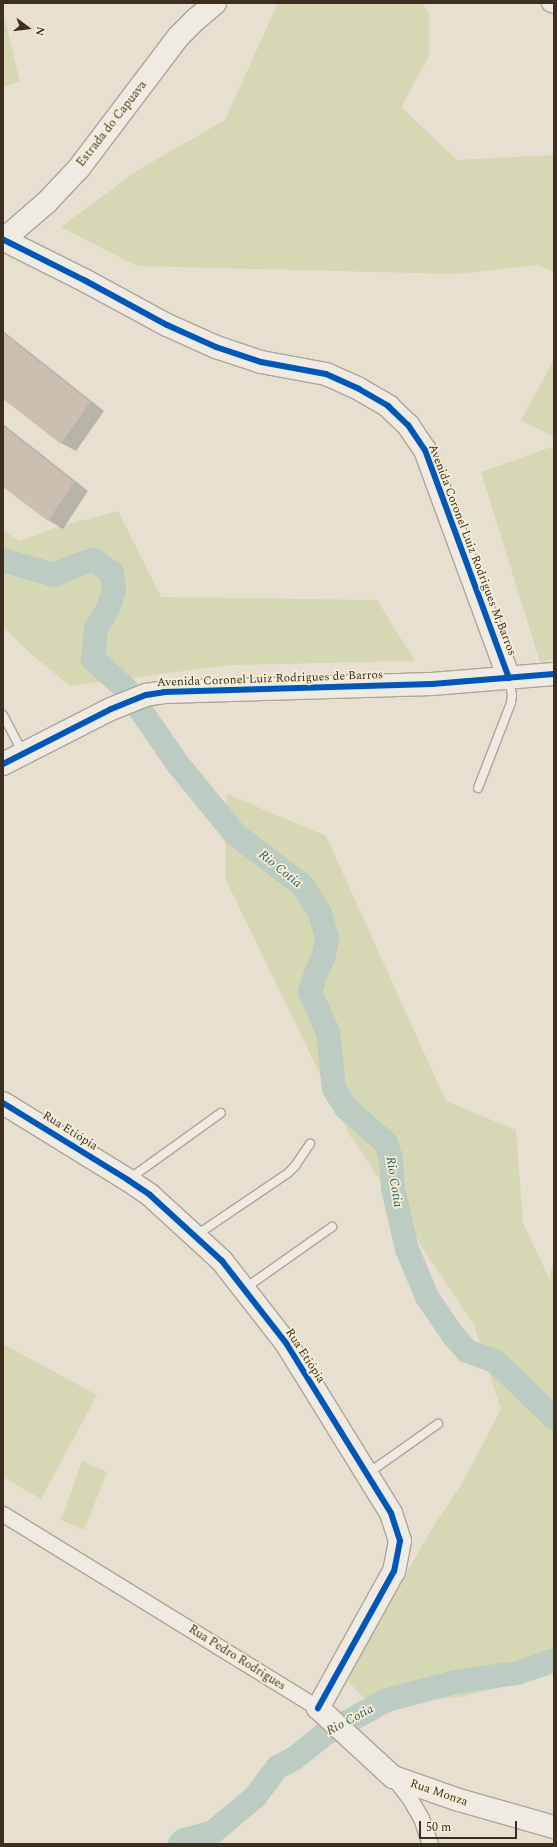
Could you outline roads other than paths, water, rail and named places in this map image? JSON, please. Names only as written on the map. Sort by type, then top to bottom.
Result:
[{"type":"street","name":"Estrada do Capuava","points":[[3,240],[47,202],[79,168],[180,36],[195,20],[215,3]]},
{"type":"street","points":[[548,3],[554,5]]},
{"type":"street","name":"Avenida Coronel Luiz Rodrigues M,Barros","points":[[3,240],[84,280],[167,325],[216,347],[261,362],[326,374],[359,389],[388,406],[408,425],[425,450],[509,678]]},
{"type":"street","name":"Avenida Coronel Luiz Rodrigues de Barros","points":[[3,764],[111,709],[146,695],[176,691],[432,684],[554,674]]},
{"type":"street","name":"Rua Etiópia","points":[[3,1103],[128,1180],[150,1196],[222,1261],[286,1344],[391,1513],[400,1541],[394,1571],[322,1712]]},
{"type":"street","name":"Rua Pedro Rodrigues","points":[[3,1514],[322,1712],[393,1777],[410,1799],[421,1818],[430,1844]]},
{"type":"street","name":"Rua Monza","points":[[393,1777],[459,1800],[554,1827]]},
{"type":"lane","points":[[478,788],[511,703],[512,695],[509,678]]},
{"type":"lane","points":[[3,716],[23,754]]},
{"type":"lane","points":[[128,1180],[221,1113]]},
{"type":"lane","points":[[195,1236],[288,1173],[295,1166],[310,1144]]},
{"type":"lane","points":[[244,1289],[332,1227]]},
{"type":"lane","points":[[367,1474],[438,1424]]},
{"type":"waterway","name":"Rio Cotia","points":[[3,560],[54,575],[77,565],[94,560],[112,573],[114,589],[109,607],[96,629],[93,659],[126,689],[177,763],[235,834],[303,886],[320,913],[327,938],[323,958],[310,992],[328,1032],[334,1089],[346,1108],[386,1143],[391,1159],[393,1189],[407,1249],[427,1297],[453,1335],[467,1351],[495,1361],[554,1418]]},
{"type":"waterway","name":"Rio Cotia","points":[[180,1844],[184,1840],[213,1832],[255,1797],[278,1767],[295,1758],[323,1735],[387,1700],[455,1682],[517,1673],[554,1660]]}]
